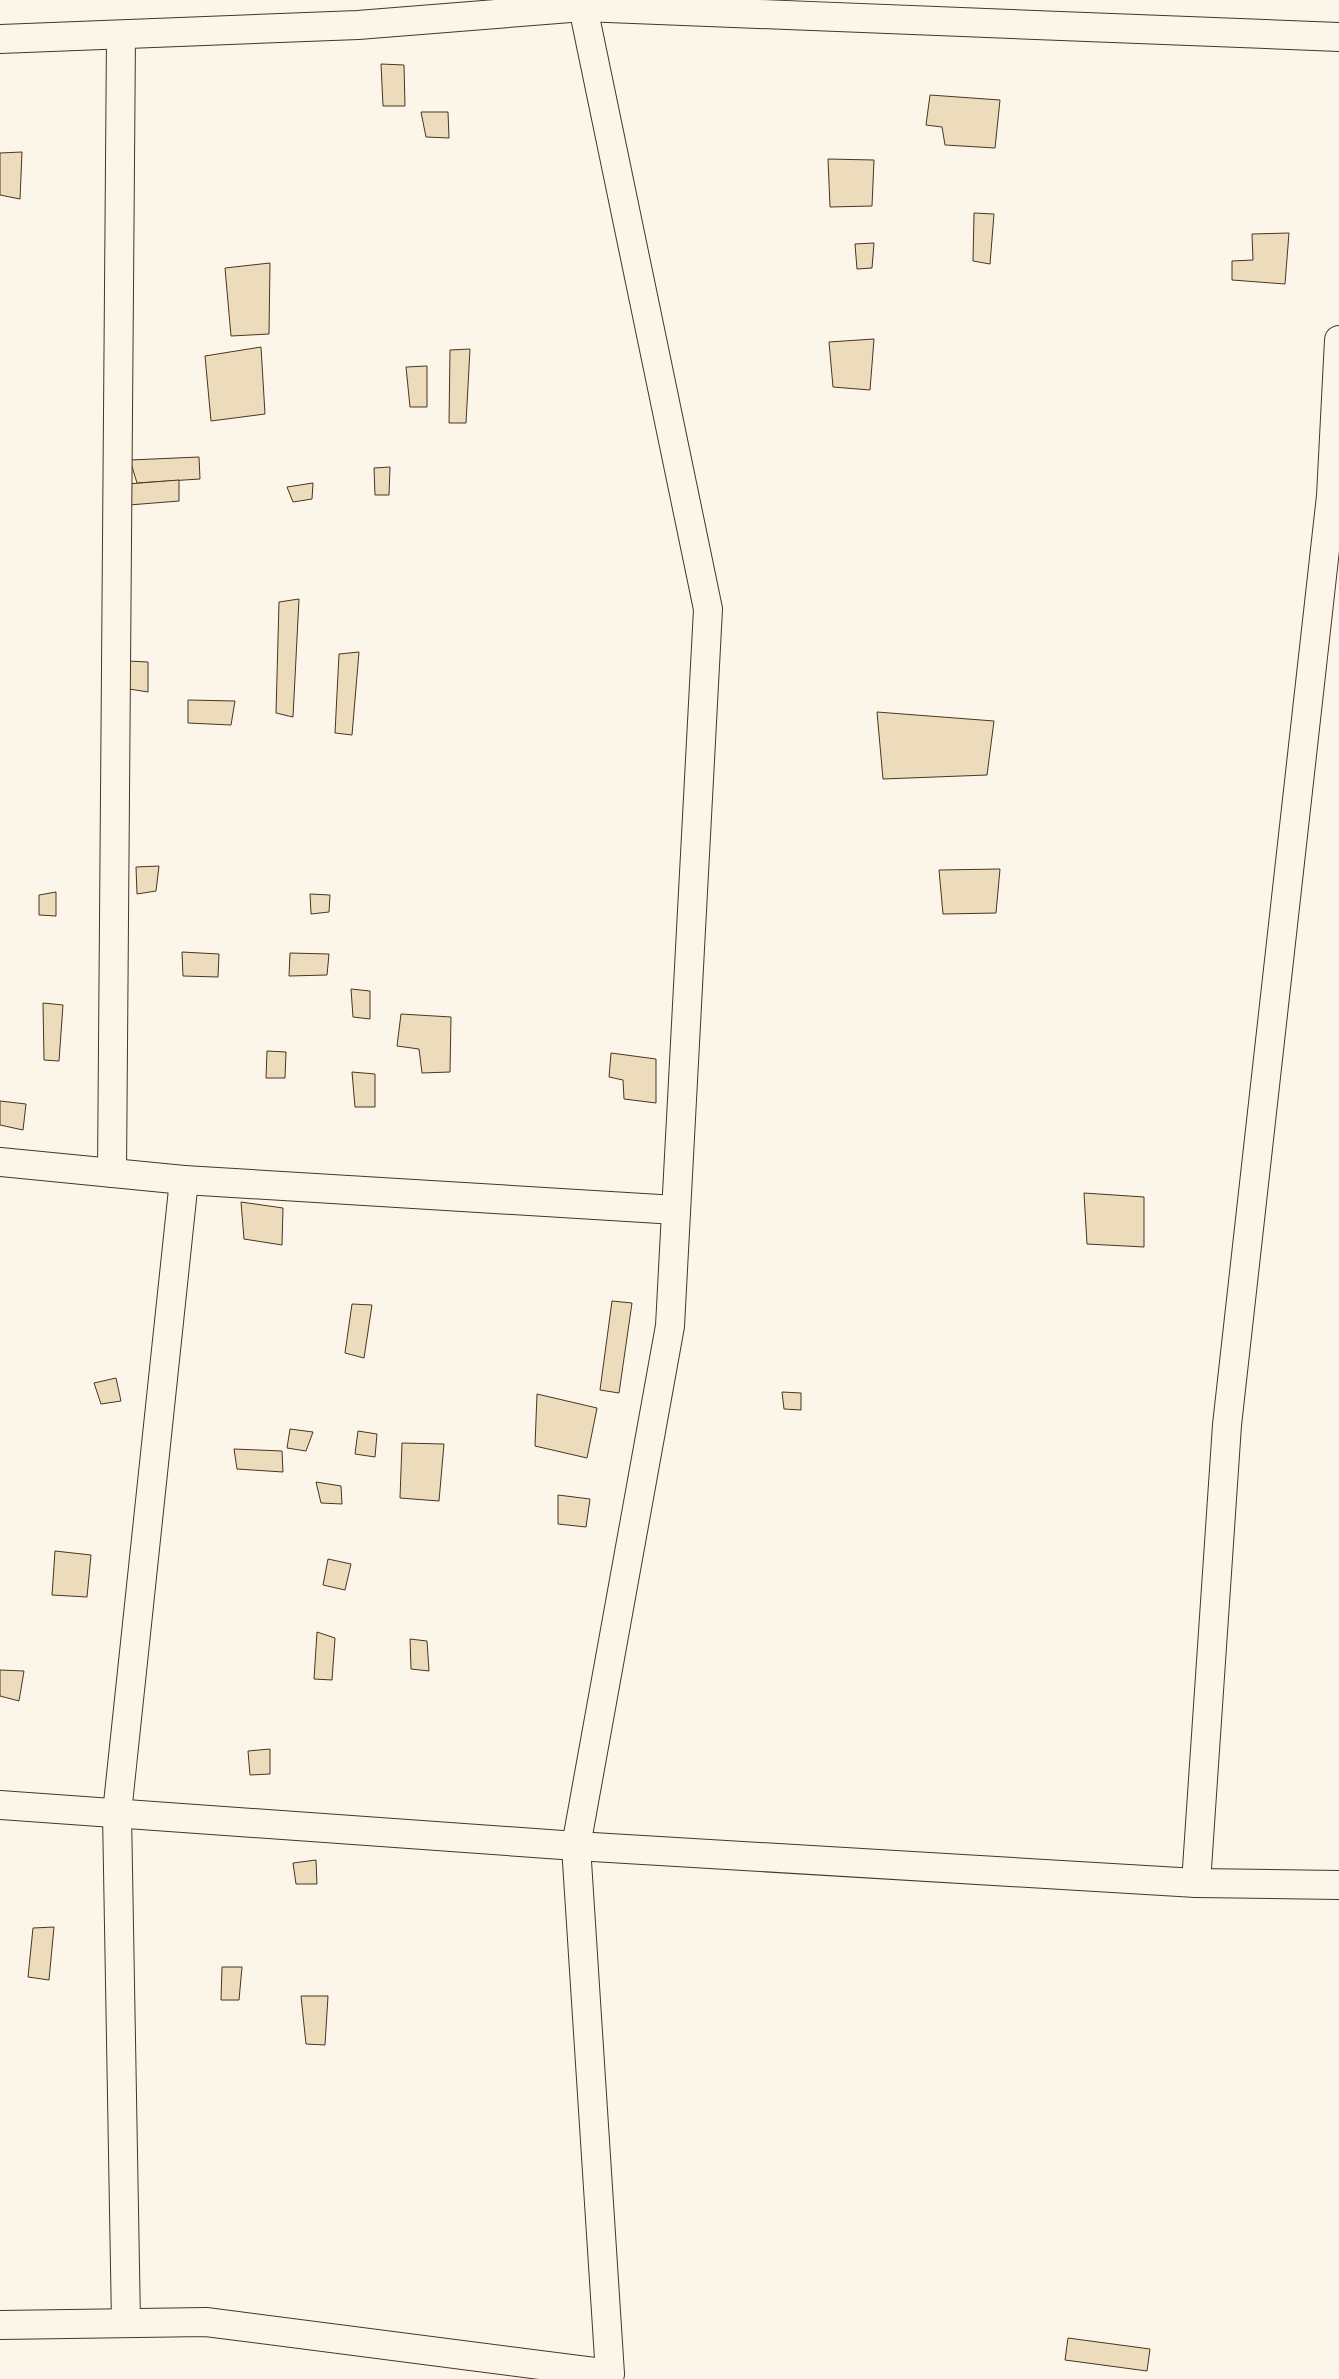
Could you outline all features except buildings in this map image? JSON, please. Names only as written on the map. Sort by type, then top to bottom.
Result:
[{"type":"street","points":[[0,2325],[206,2322],[610,2374],[576,1846],[670,1326],[708,609],[579,3]]},
{"type":"street","points":[[0,39],[358,25],[579,3],[1339,36]]},
{"type":"street","points":[[112,1173],[121,34]]},
{"type":"street","points":[[1196,1883],[1227,1426],[1331,496],[1339,340]]},
{"type":"street","points":[[0,1162],[184,1180],[676,1210]]},
{"type":"street","points":[[126,2323],[117,1813],[184,1180]]},
{"type":"street","points":[[0,1805],[576,1846],[1196,1883],[1339,1885]]}]
